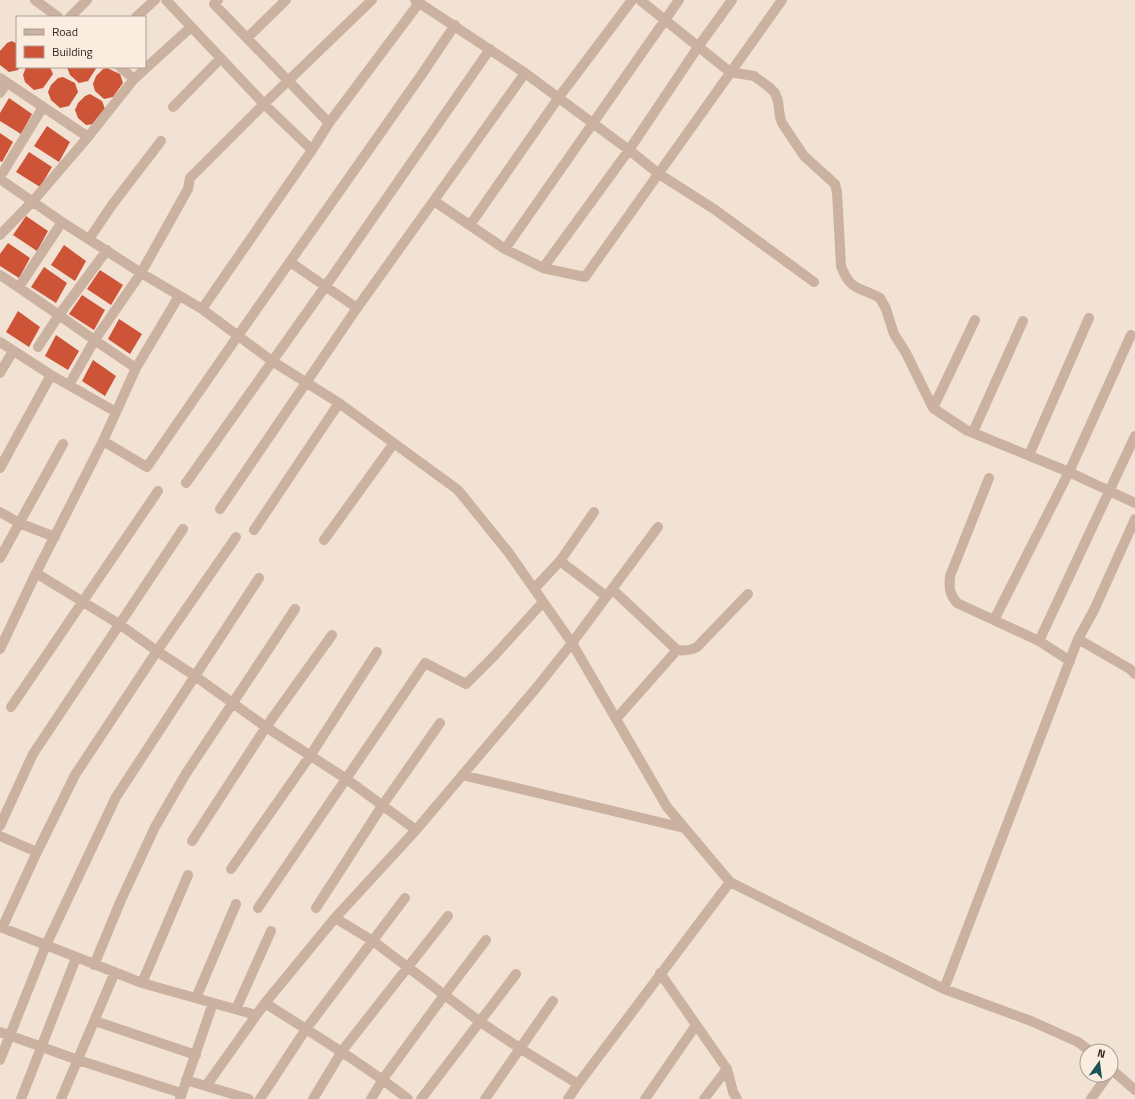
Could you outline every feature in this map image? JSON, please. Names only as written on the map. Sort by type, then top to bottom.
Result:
[{"type":"street","points":[[35,0],[57,16]]},
{"type":"street","points":[[71,16],[87,0]]},
{"type":"street","points":[[137,16],[155,0]]},
{"type":"street","points":[[166,0],[264,104],[312,150]]},
{"type":"street","points":[[246,38],[286,0]]},
{"type":"street","points":[[69,385],[94,341],[141,273],[188,189],[190,178],[372,0]]},
{"type":"street","points":[[470,225],[559,97],[632,0]]},
{"type":"street","points":[[640,0],[730,72],[754,76],[775,93],[782,123],[804,156],[834,184],[837,192],[841,266],[845,278],[853,286],[880,298],[894,334],[906,352],[933,408],[973,432],[1069,472],[1135,503]]},
{"type":"street","points":[[505,249],[679,0]]},
{"type":"street","points":[[543,268],[629,150],[698,47],[732,0]]},
{"type":"street","points":[[434,201],[505,249],[543,268],[585,277],[782,0]]},
{"type":"street","points":[[214,1],[246,38],[329,123]]},
{"type":"street","points":[[202,310],[329,123],[417,2],[455,25],[525,73],[559,97],[659,174],[714,209],[814,282]]},
{"type":"street","points":[[103,441],[147,467],[455,25]]},
{"type":"street","points":[[0,235],[88,137],[134,79],[191,27]]},
{"type":"street","points":[[186,483],[325,287],[490,49]]},
{"type":"street","points":[[173,107],[221,58]]},
{"type":"street","points":[[121,68],[134,79]]},
{"type":"street","points":[[220,509],[357,308],[525,73]]},
{"type":"street","points":[[0,93],[4,80],[88,137]]},
{"type":"street","points":[[43,107],[0,178],[62,222],[202,310],[237,337],[272,361],[339,403],[458,490],[509,553],[572,643],[667,808],[730,882],[944,989],[1031,1021],[1079,1043]]},
{"type":"street","points":[[89,239],[112,205],[161,141]]},
{"type":"street","points":[[19,287],[62,222]]},
{"type":"street","points":[[38,347],[59,315],[107,250]]},
{"type":"street","points":[[290,262],[357,308]]},
{"type":"street","points":[[0,275],[94,341],[136,368]]},
{"type":"street","points":[[0,649],[36,573],[103,441],[136,368],[179,296]]},
{"type":"street","points":[[1029,455],[1089,318]]},
{"type":"street","points":[[933,408],[975,320]]},
{"type":"street","points":[[973,432],[1023,321]]},
{"type":"street","points":[[994,620],[1069,472],[1131,335]]},
{"type":"street","points":[[0,342],[51,375],[116,412]]},
{"type":"street","points":[[0,373],[13,351]]},
{"type":"street","points":[[0,468],[51,375]]},
{"type":"street","points":[[254,530],[339,403]]},
{"type":"street","points":[[1039,641],[1135,436]]},
{"type":"street","points":[[324,540],[394,443]]},
{"type":"street","points":[[0,558],[63,444]]},
{"type":"street","points":[[989,478],[950,576],[949,587],[951,595],[957,603],[1039,641],[1070,661]]},
{"type":"street","points":[[10,707],[158,491]]},
{"type":"street","points":[[0,512],[19,523],[55,537]]},
{"type":"street","points":[[534,589],[560,561],[594,512]]},
{"type":"street","points":[[944,989],[1078,639],[1094,610],[1135,519]]},
{"type":"street","points":[[206,1086],[264,1003],[335,918],[416,830],[537,687],[572,643],[658,527]]},
{"type":"street","points":[[0,826],[33,754],[183,529]]},
{"type":"street","points":[[236,537],[157,651],[75,775],[1,928],[142,983],[256,1015]]},
{"type":"street","points":[[560,561],[609,593],[677,650],[684,651],[697,647],[748,594]]},
{"type":"street","points":[[36,573],[119,624],[233,702],[266,727],[345,778],[416,830]]},
{"type":"street","points":[[0,1060],[46,946],[116,797],[259,578]]},
{"type":"street","points":[[258,908],[425,662],[466,684],[494,656],[543,602]]},
{"type":"street","points":[[94,965],[121,900],[155,827],[185,775],[296,609]]},
{"type":"street","points":[[192,841],[266,727],[332,636]]},
{"type":"street","points":[[1078,639],[1133,668]]},
{"type":"street","points":[[616,719],[677,650]]},
{"type":"street","points":[[231,869],[310,756],[377,652]]},
{"type":"street","points":[[316,908],[382,806],[440,723]]},
{"type":"street","points":[[462,775],[684,828]]},
{"type":"street","points":[[0,836],[37,852]]},
{"type":"street","points":[[142,983],[188,875]]},
{"type":"street","points":[[568,1099],[660,973],[730,882]]},
{"type":"street","points":[[260,1099],[306,1029],[405,898]]},
{"type":"street","points":[[196,998],[236,904]]},
{"type":"street","points":[[313,1099],[342,1051],[448,916]]},
{"type":"street","points":[[335,918],[373,941],[480,1021],[521,1049],[578,1084]]},
{"type":"street","points":[[236,1009],[271,931]]},
{"type":"street","points":[[371,1099],[383,1079],[444,994],[486,940]]},
{"type":"street","points":[[21,1099],[76,958]]},
{"type":"street","points":[[61,1099],[115,972]]},
{"type":"street","points":[[660,973],[727,1069],[732,1092],[737,1099]]},
{"type":"street","points":[[421,1099],[516,974]]},
{"type":"street","points":[[485,1099],[553,1001]]},
{"type":"street","points":[[0,1032],[180,1096],[196,1055],[213,1003]]},
{"type":"street","points":[[264,1003],[342,1051],[383,1079],[408,1099]]},
{"type":"street","points":[[95,1021],[196,1055]]},
{"type":"street","points":[[645,1099],[696,1025]]},
{"type":"street","points":[[704,1099],[727,1069]]},
{"type":"street","points":[[1119,1077],[1135,1090]]},
{"type":"street","points":[[186,1080],[249,1099]]},
{"type":"street","points":[[1091,1099],[1102,1083]]},
{"type":"building","points":[[12,41],[16,43],[16,68],[19,68],[18,70],[9,72],[0,65],[0,51],[7,43]]},
{"type":"building","points":[[26,68],[50,68],[53,74],[43,88],[34,90],[25,82],[23,75]]},
{"type":"building","points":[[67,68],[96,68],[88,81],[79,83],[70,75]]},
{"type":"building","points":[[107,68],[120,74],[123,83],[113,97],[104,99],[95,91],[93,84],[96,76],[103,69]]},
{"type":"building","points":[[63,77],[75,83],[78,92],[69,106],[60,108],[51,100],[48,92],[51,85],[58,78]]},
{"type":"building","points":[[90,94],[102,101],[105,109],[95,124],[86,125],[78,118],[75,110],[78,103],[85,96]]},
{"type":"building","points":[[9,98],[32,114],[21,134],[0,121],[0,113]]},
{"type":"building","points":[[47,126],[70,142],[59,162],[34,146]]},
{"type":"building","points":[[0,133],[13,142],[2,162],[0,161]]},
{"type":"building","points":[[29,152],[52,167],[40,187],[16,172]]},
{"type":"building","points":[[26,216],[48,231],[37,251],[13,235]]},
{"type":"building","points":[[8,243],[30,258],[19,278],[0,266],[0,254]]},
{"type":"building","points":[[64,245],[86,261],[75,281],[51,265]]},
{"type":"building","points":[[44,267],[67,283],[56,303],[31,287]]},
{"type":"building","points":[[100,270],[123,285],[111,305],[87,289]]},
{"type":"building","points":[[82,295],[105,310],[94,330],[69,314]]},
{"type":"building","points":[[18,311],[40,327],[29,347],[6,332]]},
{"type":"building","points":[[119,319],[142,334],[130,354],[108,339]]},
{"type":"building","points":[[56,335],[79,351],[68,370],[45,356]]},
{"type":"building","points":[[93,360],[116,376],[105,396],[82,381]]}]
